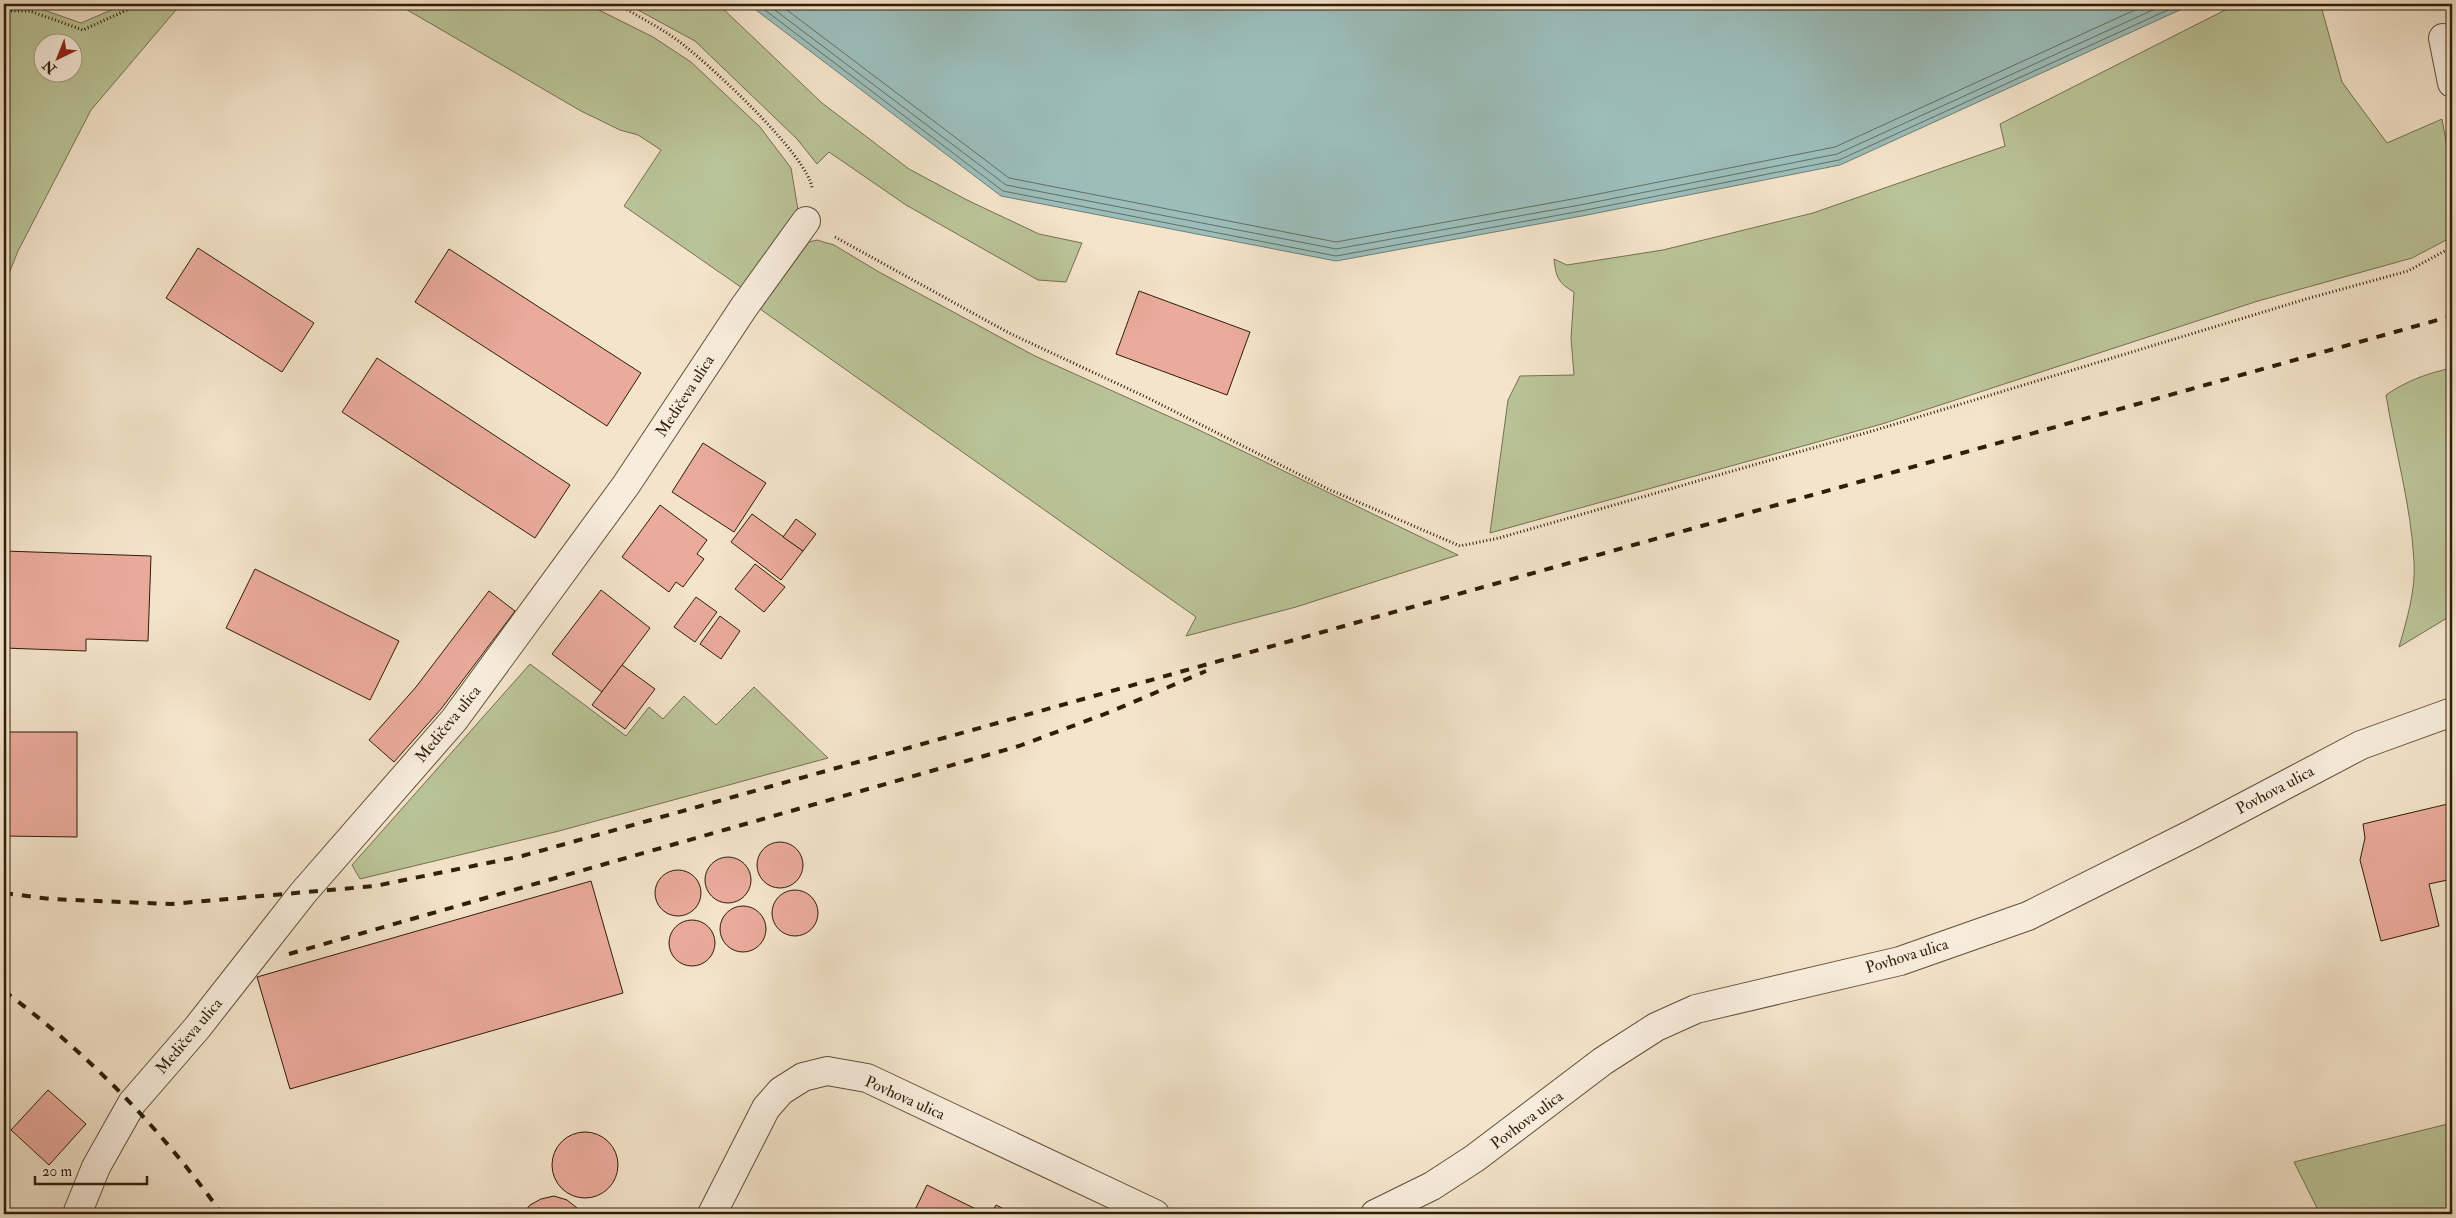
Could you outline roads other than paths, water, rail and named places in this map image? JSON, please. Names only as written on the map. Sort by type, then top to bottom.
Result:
[{"type":"street","points":[[2444,38],[2452,83]]},
{"type":"street","name":"Medičeva ulica","points":[[77,1214],[96,1168],[132,1103],[197,1028],[303,893],[454,720],[626,485],[744,307],[806,221]]},
{"type":"street","name":"Povhova ulica","points":[[1375,1214],[1432,1186],[1475,1158],[1603,1061],[1656,1026],[1696,1009],[1900,961],[2028,916],[2194,834],[2361,745],[2452,712]]},
{"type":"street","name":"Povhova ulica","points":[[712,1214],[766,1108],[781,1091],[803,1077],[828,1071],[867,1078],[1155,1214]]},
{"type":"water","points":[[748,4],[2193,4],[1840,165],[1582,216],[1336,261],[1001,196]]},
{"type":"railway","points":[[4,893],[50,899],[171,904],[375,886],[522,856],[2452,316]]},
{"type":"railway","points":[[289,954],[1019,746],[1110,712],[1206,671]]},
{"type":"railway","points":[[4,991],[65,1040],[122,1094],[174,1152],[222,1214]]}]
